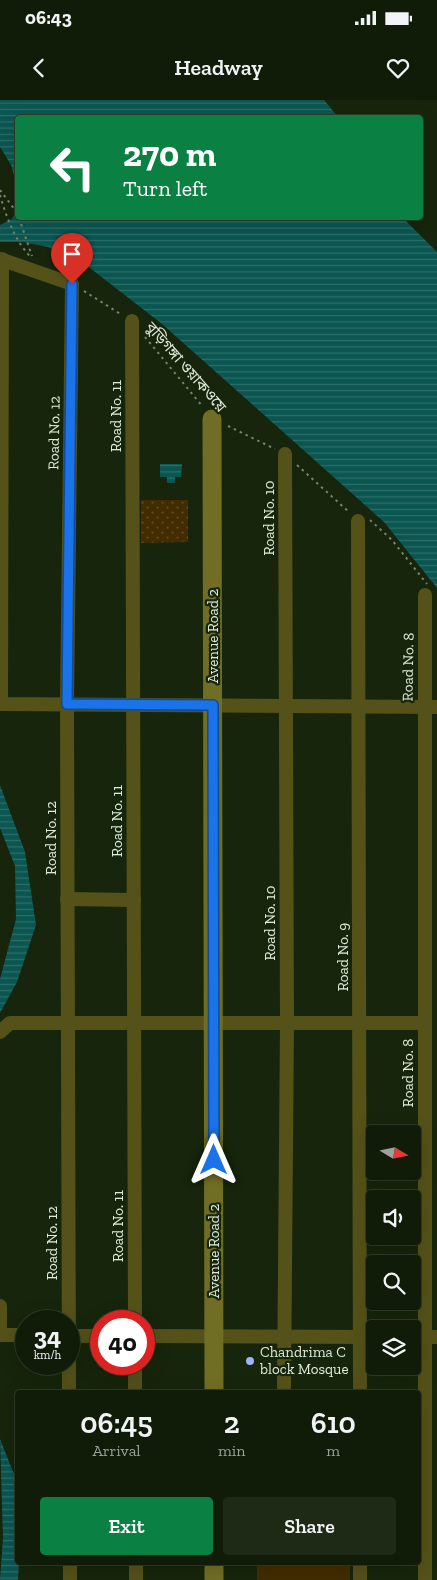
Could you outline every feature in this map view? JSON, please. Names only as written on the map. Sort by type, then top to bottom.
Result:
[{"type":"street","points":[[72,284],[1,259],[1,704],[430,706]]},
{"type":"street","name":"Road No. 12","points":[[69,1310],[67,704],[72,284]]},
{"type":"street","name":"Road No. 11","points":[[132,321],[135,1310]]},
{"type":"street","name":"Avenue Road 2","points":[[212,419],[214,1390]]},
{"type":"street","name":"Road No. 10","points":[[284,1390],[287,1023],[286,454]]},
{"type":"street","name":"Road No. 9","points":[[358,521],[360,1390]]},
{"type":"street","name":"Road No. 8","points":[[425,1580],[425,1337],[430,1077],[424,1023],[430,829],[428,591]]},
{"type":"street","points":[[67,899],[134,900]]},
{"type":"street","points":[[5,1028],[68,1023],[424,1023]]},
{"type":"street","points":[[0,1306],[0,1335],[15,1336]]},
{"type":"street","points":[[155,1336],[366,1337]]},
{"type":"street","name":"Road No. 12","points":[[69,1375],[69,1390]]},
{"type":"street","points":[[135,1375],[135,1390]]},
{"type":"street","points":[[70,1565],[70,1580]]},
{"type":"street","points":[[136,1565],[136,1580]]},
{"type":"street","points":[[214,1565],[214,1580]]},
{"type":"street","points":[[360,1565],[360,1580]]},
{"type":"path","points":[[0,190],[15,210]]},
{"type":"path","points":[[0,195],[14,232],[23,249],[32,258],[20,220]]},
{"type":"path","name":"বুড়িগঙ্গা ওয়াকওয়ে","points":[[72,284],[132,321],[212,419],[286,454],[358,521],[371,520],[392,540],[428,591]]},
{"type":"shaded area","points":[[141,500],[188,500],[188,542],[141,543]]},
{"type":"shaded area","points":[[257,1565],[350,1565],[350,1580],[257,1580]]},
{"type":"water","points":[[0,100],[324,100],[336,115],[15,115],[15,179],[11,165],[0,147]]},
{"type":"water","points":[[15,214],[15,220],[405,220],[437,252],[437,588],[384,522],[162,324],[81,261],[48,247],[22,242],[0,242],[0,225],[12,219]]},
{"type":"water","points":[[160,464],[182,464],[181,477],[175,477],[175,483],[167,483],[167,477],[160,477]]},
{"type":"water","points":[[0,785],[25,852],[36,925],[17,982],[0,1013],[0,979],[16,919],[15,866],[0,828]]},
{"type":"water","points":[[0,1439],[15,1480],[15,1565],[19,1565],[18,1580],[0,1580],[3,1538]]},
{"type":"place","name":"Chandrima C block Mosque","points":[[250,1361]]},
{"type":"route","points":[[72,284],[67,704],[213,705],[214,1160]]}]
